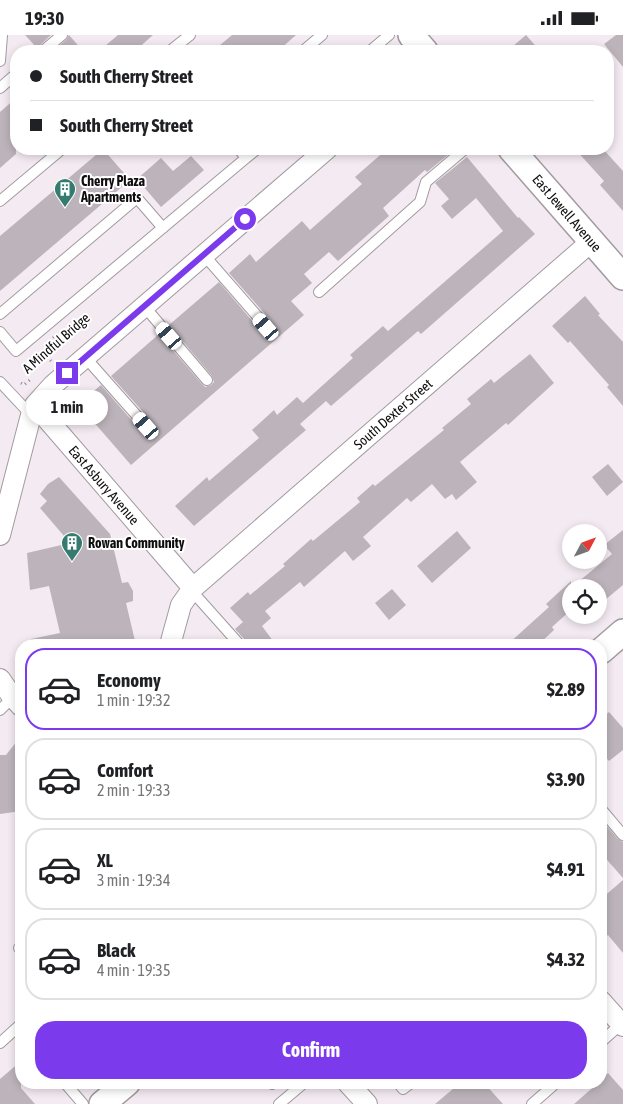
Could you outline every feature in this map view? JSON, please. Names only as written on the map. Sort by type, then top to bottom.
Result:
[{"type":"street","points":[[411,35],[420,45]]},
{"type":"street","points":[[0,535],[33,410],[53,385],[320,155]]},
{"type":"street","name":"East Jewell Avenue","points":[[516,155],[623,277]]},
{"type":"street","name":"South Dexter Street","points":[[192,589],[592,241]]},
{"type":"street","name":"East Asbury Avenue","points":[[33,410],[192,589]]},
{"type":"street","points":[[172,639],[181,605],[192,589]]},
{"type":"street","points":[[0,679],[11,705]]},
{"type":"street","points":[[607,1008],[622,1025]]},
{"type":"street","points":[[357,1089],[367,1104]]},
{"type":"lane","points":[[0,61],[2,35]]},
{"type":"lane","points":[[50,45],[62,35]]},
{"type":"lane","points":[[178,45],[190,35]]},
{"type":"lane","points":[[310,45],[322,35]]},
{"type":"lane","points":[[377,45],[389,35]]},
{"type":"lane","points":[[0,88],[10,79]]},
{"type":"lane","points":[[0,201],[55,155]]},
{"type":"lane","points":[[0,332],[16,351],[250,155]]},
{"type":"lane","points":[[319,292],[420,202],[426,182],[458,155]]},
{"type":"lane","points":[[0,314],[137,198],[163,228]]},
{"type":"lane","points":[[204,255],[266,327]]},
{"type":"lane","points":[[144,306],[207,380]]},
{"type":"lane","points":[[85,357],[146,426]]},
{"type":"lane","points":[[0,382],[33,410]]},
{"type":"lane","points":[[192,589],[235,639]]},
{"type":"lane","points":[[607,816],[623,835]]},
{"type":"lane","points":[[607,1037],[622,1025]]},
{"type":"lane","points":[[0,1043],[15,1029]]},
{"type":"lane","points":[[70,1089],[83,1104]]},
{"type":"lane","points":[[279,1104],[297,1089]]},
{"type":"lane","points":[[532,1104],[549,1089]]},
{"type":"path","points":[[48,342],[54,337],[59,342],[45,354],[52,361]]},
{"type":"path","name":"A Mindful Bridge","points":[[45,367],[59,355]]},
{"type":"path","name":"A Mindful Bridge","points":[[16,380],[24,385],[38,373]]},
{"type":"building","points":[[25,35],[51,35],[40,45],[34,45]]},
{"type":"building","points":[[69,35],[78,45],[60,45]]},
{"type":"building","points":[[118,35],[153,35],[142,45],[106,45]]},
{"type":"building","points":[[232,35],[296,35],[285,45],[220,45]]},
{"type":"building","points":[[526,35],[535,45],[514,45]]},
{"type":"building","points":[[616,35],[623,35],[623,67],[614,56],[614,45],[604,44]]},
{"type":"building","points":[[10,103],[10,155],[15,155],[0,168],[0,112]]},
{"type":"building","name":"Cherry Plaza Apartments","points":[[96,155],[108,155],[130,180],[0,291],[0,236]]},
{"type":"building","points":[[380,155],[448,155],[427,172],[425,170],[383,208],[389,216],[338,261],[329,252],[304,274],[312,283],[291,301],[304,315],[131,465],[78,404],[101,385],[141,431],[144,433],[150,431],[153,428],[151,421],[111,376],[159,334],[205,387],[211,385],[214,382],[212,376],[169,325],[219,282],[261,331],[264,333],[270,331],[273,328],[271,321],[229,273],[250,254],[256,262],[302,221],[310,230],[362,184],[355,177]]},
{"type":"building","points":[[580,155],[608,155],[623,171],[623,211],[600,185],[604,181]]},
{"type":"building","points":[[191,156],[204,170],[161,207],[137,179],[161,158],[173,171]]},
{"type":"building","points":[[467,157],[518,218],[535,234],[421,334],[418,331],[331,406],[326,401],[300,424],[306,430],[194,526],[175,506],[207,477],[209,481],[259,438],[252,430],[274,410],[277,415],[297,397],[303,403],[353,358],[350,355],[383,326],[388,331],[503,231],[476,198],[452,219],[441,206],[449,199],[435,183]]},
{"type":"building","points":[[585,296],[600,314],[598,315],[623,342],[623,406],[607,387],[609,385],[570,341],[568,343],[552,326]]},
{"type":"building","points":[[530,354],[554,383],[508,425],[506,423],[460,462],[477,482],[456,500],[452,494],[445,499],[432,484],[411,502],[407,498],[363,537],[371,546],[353,561],[345,551],[304,587],[300,582],[265,611],[271,618],[262,626],[272,639],[244,639],[235,629],[243,622],[230,608],[248,592],[250,595],[285,566],[283,564],[311,539],[313,541],[360,502],[357,498],[373,484],[375,486],[444,430],[442,428],[471,404],[467,399],[491,379],[494,383]]},
{"type":"building","points":[[608,464],[623,482],[607,496],[592,477]]},
{"type":"building","name":"Rowan Community","points":[[59,477],[110,534],[122,583],[128,582],[133,591],[133,601],[126,603],[135,639],[31,639],[60,633],[49,586],[30,590],[27,553],[70,543],[40,508],[47,501],[40,494],[48,484]]},
{"type":"building","points":[[623,530],[623,585],[607,598],[607,579],[582,579],[594,569],[608,569],[608,557],[612,554],[608,550],[608,542]]},
{"type":"building","points":[[457,531],[471,548],[432,583],[417,566]]},
{"type":"building","points":[[392,589],[406,605],[389,620],[375,603]]},
{"type":"building","points":[[562,589],[562,618],[552,627],[554,630],[544,639],[514,639],[549,607],[546,604]]},
{"type":"building","points":[[609,712],[623,728],[623,750],[609,761],[607,759],[607,714]]},
{"type":"building","points":[[15,744],[15,812],[0,814],[0,755],[6,755]]},
{"type":"building","points":[[607,826],[623,842],[623,878],[607,860]]},
{"type":"building","points":[[623,880],[623,953],[607,936],[607,894]]},
{"type":"building","points":[[15,1066],[15,1089],[22,1089],[35,1104],[0,1104],[0,1079]]},
{"type":"building","points":[[607,1074],[623,1090],[623,1104],[574,1104],[591,1089],[607,1089]]},
{"type":"building","points":[[453,1089],[489,1089],[503,1104],[435,1104]]},
{"type":"place","name":"Cherry Plaza Apartments","points":[[65,208]]},
{"type":"place","name":"Rowan Community","points":[[72,562]]},
{"type":"route","points":[[67,373],[245,219]]}]
